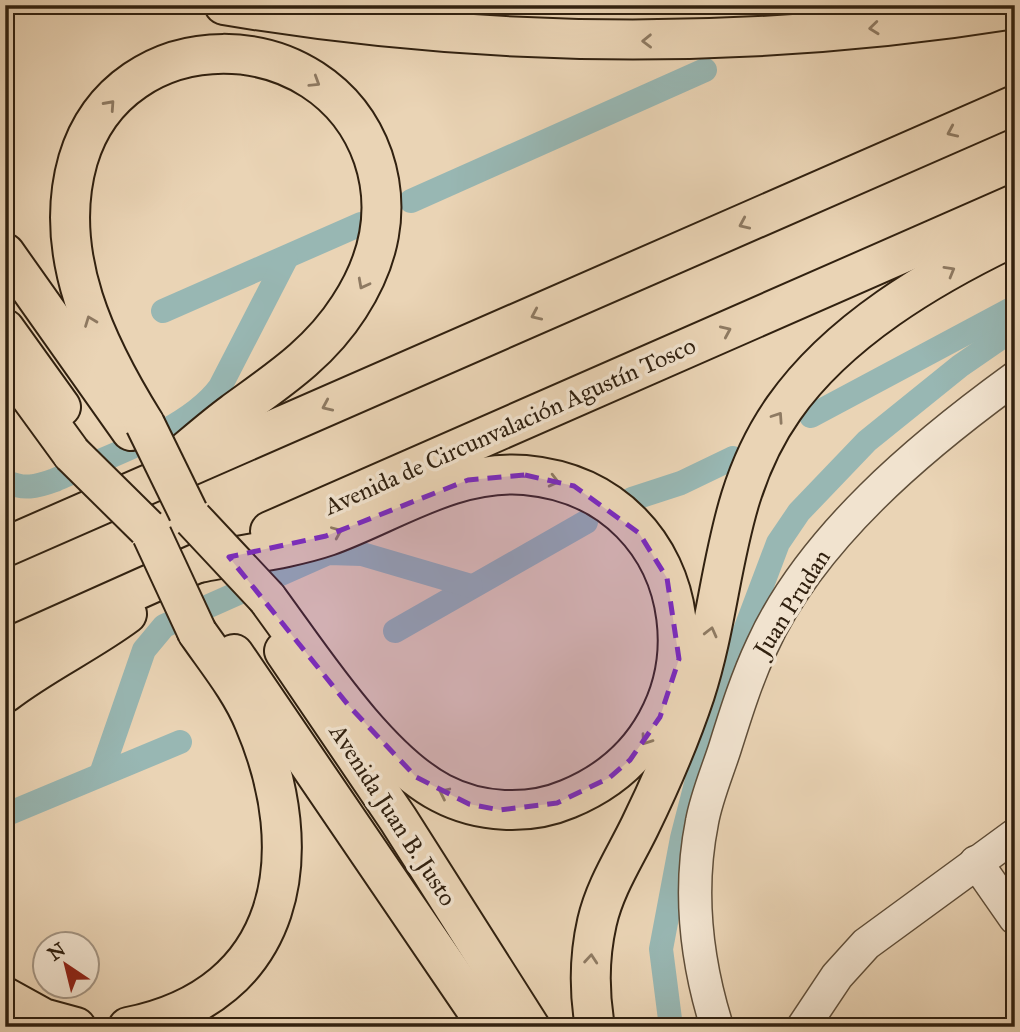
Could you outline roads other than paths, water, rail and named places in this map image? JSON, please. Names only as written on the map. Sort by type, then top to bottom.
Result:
[{"type":"main road","points":[[224,5],[430,31],[517,38],[638,41],[742,38],[853,30],[1015,9]]},
{"type":"main road","points":[[5,521],[142,487],[233,413],[299,366],[348,310],[375,256],[381,230],[379,175],[357,124],[326,89],[264,57],[244,53],[194,55],[168,63],[144,75],[103,113],[88,136],[78,160],[71,213],[79,284],[88,314],[138,427],[191,516],[260,602],[349,706],[416,777],[450,797],[500,810],[528,810],[557,803],[609,778],[630,761],[660,717],[679,659],[677,619],[667,578],[639,533],[597,498],[551,480],[516,475],[468,480],[326,536],[196,564],[92,640],[58,657],[5,692]]},
{"type":"main road","points":[[5,547],[1015,105]]},
{"type":"main road","name":"Avenida de Circunvalación Agustín Tosco","points":[[5,649],[1015,204]]},
{"type":"main road","points":[[595,1027],[590,971],[597,921],[606,893],[655,794],[695,691],[713,623],[734,511],[770,428],[804,383],[857,333],[944,274],[1015,236]]},
{"type":"main road","points":[[5,253],[138,427]]},
{"type":"main road","points":[[5,329],[80,451]]},
{"type":"main road","points":[[5,362],[149,532],[205,628],[241,697],[265,753],[283,830],[280,891],[269,922],[234,972],[210,993],[184,1009],[155,1021],[128,1027]]},
{"type":"main road","name":"Avenida Juan B. Justo","points":[[260,602],[530,1027]]},
{"type":"main road","name":"Avenida Juan B. Justo","points":[[205,628],[488,1027]]},
{"type":"main road","points":[[5,996],[43,1018],[76,1027]]},
{"type":"street","name":"Juan Prudan","points":[[717,1027],[698,945],[694,902],[702,820],[742,695],[763,644],[801,582],[836,534],[892,477],[969,411],[1015,378]]},
{"type":"street","points":[[803,1027],[837,976],[866,944],[1015,835]]},
{"type":"street","points":[[976,862],[1015,918]]},
{"type":"waterway","points":[[411,201],[705,70]]},
{"type":"waterway","points":[[163,311],[361,224]]},
{"type":"waterway","points":[[5,481],[18,486],[30,486],[55,480],[167,430],[206,403],[220,387],[286,259]]},
{"type":"waterway","points":[[811,416],[1015,307]]},
{"type":"waterway","points":[[671,1027],[661,949],[682,838],[715,710],[778,543],[799,512],[867,441],[960,366],[1015,328]]},
{"type":"waterway","points":[[632,499],[681,483],[733,458]]},
{"type":"waterway","points":[[395,631],[586,522]]},
{"type":"waterway","points":[[101,774],[144,650],[164,626],[328,553],[362,554],[471,586]]},
{"type":"waterway","points":[[5,815],[180,742]]}]
